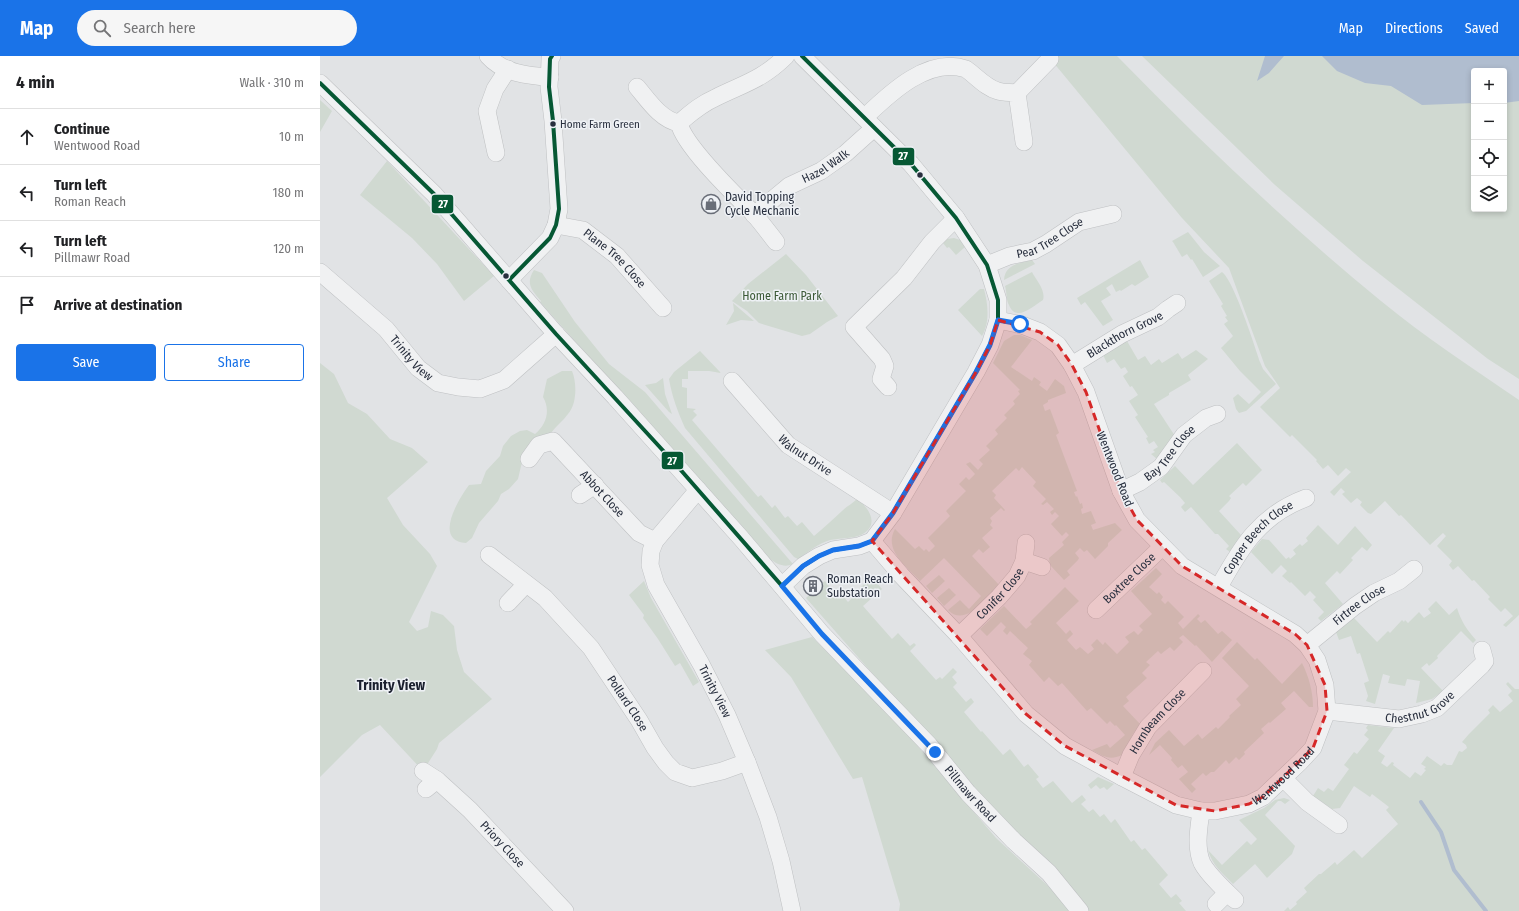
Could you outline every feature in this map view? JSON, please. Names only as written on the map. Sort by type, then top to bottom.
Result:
[{"type":"street","points":[[488,56],[508,69],[529,76],[550,77]]},
{"type":"street","points":[[509,280],[550,238],[556,225],[559,202],[549,87],[550,59],[552,56]]},
{"type":"street","points":[[637,87],[651,104],[671,122],[679,123],[700,106],[750,83],[767,73],[786,56]]},
{"type":"street","points":[[782,586],[803,566],[819,556],[833,550],[859,546],[872,541],[893,513],[976,372],[990,345],[998,320],[998,300],[988,265],[956,218],[911,164],[802,56]]},
{"type":"street","points":[[948,59],[994,90],[1017,93]]},
{"type":"street","name":"Hazel Walk","points":[[754,215],[789,186],[821,171],[845,154],[908,76],[922,67],[948,59]]},
{"type":"street","points":[[1017,93],[1050,59]]},
{"type":"street","points":[[496,154],[487,111],[495,89],[508,69]]},
{"type":"street","name":"Pillmawr Road","points":[[320,83],[434,194],[556,334],[615,397],[698,490],[822,634],[929,745],[968,793],[1014,841],[1049,873],[1080,911]]},
{"type":"street","points":[[1017,93],[1024,142]]},
{"type":"street","points":[[679,123],[681,130],[698,154],[754,215],[776,242]]},
{"type":"street","name":"Pear Tree Close","points":[[988,265],[1009,256],[1033,251],[1079,222],[1113,214]]},
{"type":"street","points":[[888,387],[881,379],[885,366],[882,359],[854,327],[904,278],[932,242],[956,218]]},
{"type":"street","name":"Plane Tree Close","points":[[556,225],[583,230],[617,256],[663,308]]},
{"type":"street","name":"Trinity View","points":[[320,272],[386,329],[418,368],[438,383],[480,389],[504,380],[556,334]]},
{"type":"street","name":"Blackthorn Grove","points":[[1072,365],[1122,334],[1158,317],[1177,303]]},
{"type":"street","name":"Wentwood Road","points":[[872,541],[901,575],[959,636],[1026,714],[1065,746],[1176,806],[1201,811],[1215,811],[1249,804],[1263,796],[1313,748],[1327,711],[1325,685],[1317,660],[1307,645],[1295,634],[1182,566],[1162,547],[1137,520],[1121,490],[1086,392],[1072,365],[1058,345],[1040,332],[1022,325],[998,320]]},
{"type":"street","name":"Walnut Drive","points":[[732,381],[788,445],[893,513]]},
{"type":"street","name":"Bay Tree Close","points":[[1121,490],[1140,482],[1161,467],[1184,435],[1206,418],[1216,414]]},
{"type":"street","name":"Abbot Close","points":[[529,459],[540,445],[553,441],[638,533],[655,541]]},
{"type":"street","points":[[580,495],[595,485]]},
{"type":"street","name":"Trinity View","points":[[698,490],[655,541],[651,552],[650,565],[656,584],[701,664],[727,715],[747,762],[768,817],[781,861],[792,911]]},
{"type":"street","name":"Copper Beech Close","points":[[1218,587],[1236,556],[1257,529],[1293,503],[1306,498]]},
{"type":"street","name":"Conifer Close","points":[[959,636],[999,597],[1017,576],[1024,561],[1026,543]]},
{"type":"street","name":"Boxtree Close","points":[[1096,610],[1162,547]]},
{"type":"street","name":"Pollard Close","points":[[488,555],[545,598],[591,648],[655,748],[675,772],[692,778],[722,771],[747,762]]},
{"type":"street","points":[[1024,561],[1042,566]]},
{"type":"street","name":"Firtree Close","points":[[1307,645],[1355,606],[1374,593],[1399,581],[1414,569]]},
{"type":"street","points":[[508,603],[526,584]]},
{"type":"street","name":"Chestnut Grove","points":[[1327,711],[1399,719],[1422,714],[1437,708],[1482,665],[1485,661],[1482,650]]},
{"type":"street","name":"Hornbeam Close","points":[[1122,777],[1131,755],[1148,727],[1203,671]]},
{"type":"street","points":[[1283,778],[1307,802],[1339,825]]},
{"type":"street","name":"Priory Close","points":[[429,780],[470,810],[566,911]]},
{"type":"street","points":[[1201,811],[1198,837],[1202,864],[1226,899]]},
{"type":"highlighted area","points":[[998,320],[1040,332],[1058,345],[1072,365],[1086,392],[1121,491],[1137,520],[1182,566],[1295,634],[1307,645],[1325,685],[1327,711],[1313,748],[1263,797],[1249,804],[1215,811],[1176,805],[1065,746],[1026,714],[872,541],[893,513],[976,372],[990,345]]},
{"type":"green space","points":[[1048,56],[1117,56],[1181,120],[1312,243],[1381,301],[1415,327],[1519,400],[1519,615],[1506,627],[1503,625],[1513,616],[1505,608],[1501,612],[1488,599],[1490,597],[1458,566],[1453,570],[1449,565],[1452,561],[1437,546],[1446,536],[1443,533],[1430,545],[1385,501],[1371,514],[1360,505],[1362,502],[1357,498],[1351,503],[1342,494],[1345,492],[1341,488],[1334,496],[1330,492],[1351,472],[1346,468],[1338,476],[1328,465],[1323,469],[1316,461],[1317,460],[1292,435],[1290,437],[1260,407],[1280,388],[1265,366],[1229,268],[1182,218]]},
{"type":"green space","points":[[1142,56],[1519,56],[1519,379],[1488,359],[1363,261],[1275,185]]},
{"type":"green space","points":[[320,100],[332,111],[320,132]]},
{"type":"green space","points":[[387,161],[494,276],[464,301],[437,264],[412,238],[360,195]]},
{"type":"green space","points":[[1188,232],[1204,252],[1220,266],[1203,277],[1192,259],[1191,260],[1187,254],[1182,257],[1172,241]]},
{"type":"green space","points":[[954,238],[960,240],[965,247],[956,255],[943,243],[947,239]]},
{"type":"green space","name":"Home Farm Park","points":[[786,254],[806,275],[838,316],[810,334],[802,336],[759,323],[747,311],[732,301],[748,284]]},
{"type":"green space","points":[[1032,260],[1035,264],[1004,280],[1010,267],[1018,263]]},
{"type":"green space","points":[[1140,260],[1149,277],[1135,286],[1132,284],[1121,291],[1116,292],[1112,284],[1106,288],[1111,295],[1101,301],[1113,320],[1103,326],[1085,302],[1081,305],[1077,298]]},
{"type":"green space","points":[[534,270],[542,273],[575,322],[609,364],[645,392],[793,564],[787,566],[781,565],[770,559],[540,302],[541,301],[532,290],[530,283],[531,275]]},
{"type":"green space","points":[[1032,272],[1042,289],[1044,296],[1043,300],[1025,312],[1016,313],[1012,310],[1008,303],[1005,286]]},
{"type":"green space","points":[[1222,272],[1227,278],[1238,300],[1263,369],[1276,384],[1246,411],[1239,413],[1236,409],[1233,398],[1238,394],[1249,404],[1261,392],[1240,371],[1221,348],[1233,336],[1224,324],[1228,321],[1225,317],[1227,316],[1221,306],[1223,304],[1209,281]]},
{"type":"green space","points":[[980,289],[984,289],[988,313],[985,331],[982,336],[958,310]]},
{"type":"green space","points":[[733,303],[754,321],[741,320],[726,325],[734,311]]},
{"type":"green space","points":[[1014,335],[1020,335],[1032,340],[1011,367],[1032,381],[1034,377],[1041,382],[1039,385],[1047,391],[1055,379],[1064,386],[1066,393],[1048,400],[1048,402],[1043,405],[1045,411],[1050,409],[1059,433],[1056,435],[1077,491],[1074,492],[1080,504],[1082,503],[1082,514],[1091,511],[1096,523],[1091,525],[1093,530],[1115,523],[1122,530],[1108,543],[1108,546],[1095,559],[1087,550],[1084,552],[1080,548],[1075,553],[1079,558],[1078,560],[1067,571],[1070,575],[1064,580],[1050,565],[1049,558],[1064,545],[1062,542],[1069,535],[1066,532],[1062,536],[1051,524],[1059,516],[1055,512],[1052,515],[1050,512],[1054,509],[1047,502],[1043,505],[1041,504],[1046,499],[1033,486],[1036,482],[1022,467],[1019,471],[1016,468],[992,491],[996,495],[994,498],[1005,510],[1004,511],[1001,508],[990,518],[992,521],[990,525],[993,528],[982,538],[990,547],[983,553],[979,549],[972,556],[1000,586],[976,609],[962,615],[955,615],[948,610],[960,600],[969,609],[981,596],[944,558],[920,581],[898,558],[892,544],[892,537],[895,529],[915,549],[919,546],[924,551],[926,549],[929,552],[935,546],[928,538],[950,516],[946,511],[966,491],[959,484],[966,477],[969,480],[975,474],[966,464],[970,462],[978,470],[983,464],[979,460],[990,450],[986,446],[998,434],[995,430],[1007,418],[1004,415],[1015,404],[1013,401],[1020,394],[1018,391],[1020,390],[993,363],[1004,341]]},
{"type":"green space","points":[[1127,341],[1138,360],[1145,356],[1151,365],[1159,359],[1162,363],[1178,353],[1182,359],[1196,350],[1208,359],[1188,375],[1191,380],[1154,404],[1175,436],[1157,459],[1151,454],[1155,452],[1153,450],[1158,447],[1154,441],[1149,444],[1146,438],[1148,437],[1135,417],[1138,415],[1129,401],[1138,395],[1132,386],[1130,387],[1123,376],[1128,372],[1125,367],[1121,369],[1114,359],[1107,363],[1103,355]]},
{"type":"green space","points":[[700,351],[721,373],[709,371],[688,371],[688,379],[682,379],[682,387],[687,388],[687,408],[696,409],[693,411],[697,415],[692,420],[758,497],[761,495],[772,508],[775,505],[785,518],[788,516],[797,526],[802,522],[814,536],[857,499],[866,507],[871,517],[872,522],[867,531],[861,535],[849,538],[826,541],[798,559],[794,557],[685,428],[669,379],[674,372]]},
{"type":"green space","points":[[320,363],[334,374],[348,403],[367,414],[390,439],[412,448],[428,462],[387,498],[403,525],[430,554],[437,566],[409,622],[417,631],[428,627],[431,611],[443,615],[454,626],[457,650],[464,672],[492,699],[439,743],[437,749],[423,771],[380,725],[362,735],[320,777]]},
{"type":"green space","points":[[562,371],[572,371],[574,376],[575,399],[571,410],[551,433],[543,435],[533,442],[522,462],[518,479],[509,489],[501,494],[498,501],[479,523],[472,538],[466,543],[456,540],[451,535],[451,518],[465,491],[469,485],[481,484],[486,471],[500,456],[503,446],[511,436],[520,431],[527,430],[535,434],[539,430],[544,422],[547,412],[547,407],[543,397],[547,379]]},
{"type":"green space","points":[[663,378],[665,394],[672,414],[645,385],[656,383]]},
{"type":"green space","points":[[1237,443],[1262,470],[1246,486],[1243,483],[1229,496],[1231,498],[1229,501],[1219,511],[1241,535],[1230,552],[1226,549],[1229,546],[1218,534],[1215,534],[1191,507],[1185,512],[1181,507],[1185,503],[1164,482],[1162,483],[1160,480],[1175,466],[1193,485]]},
{"type":"green space","points":[[1318,525],[1338,545],[1355,526],[1372,545],[1367,551],[1362,547],[1351,558],[1353,560],[1340,574],[1337,571],[1325,583],[1343,604],[1321,621],[1318,618],[1324,612],[1313,600],[1316,597],[1310,591],[1305,596],[1291,582],[1290,583],[1282,576],[1287,571],[1281,565],[1272,574],[1251,552],[1262,539],[1269,540],[1286,559],[1289,557],[1290,559],[1296,554],[1293,550],[1300,544],[1302,546],[1308,541],[1306,538]]},
{"type":"green space","points":[[1156,568],[1162,574],[1149,587],[1157,594],[1159,592],[1163,597],[1161,600],[1165,604],[1168,601],[1184,617],[1178,623],[1183,629],[1198,614],[1200,616],[1197,619],[1201,623],[1205,620],[1218,634],[1222,631],[1232,640],[1212,662],[1196,645],[1195,646],[1183,635],[1179,638],[1183,642],[1174,651],[1170,647],[1161,654],[1158,651],[1146,662],[1150,665],[1142,673],[1147,678],[1126,697],[1129,701],[1123,706],[1140,724],[1122,755],[1113,758],[1106,757],[1092,750],[1107,744],[1110,748],[1125,735],[1116,725],[1115,726],[1110,721],[1107,724],[1091,708],[1087,711],[1062,683],[1058,686],[1049,677],[1044,682],[1029,665],[1032,661],[1023,654],[1028,648],[1010,631],[1007,635],[1003,631],[1006,627],[1001,622],[987,636],[980,629],[1004,606],[1026,629],[1032,624],[1030,622],[1065,587],[1079,601],[1056,623],[1066,634],[1070,630],[1073,634],[1067,640],[1076,650],[1080,647],[1088,654],[1094,649],[1091,645],[1097,639],[1103,645],[1105,642],[1117,654],[1129,642],[1125,637],[1134,631],[1138,635],[1143,630],[1139,626],[1152,614],[1131,591]]},
{"type":"green space","points":[[870,575],[882,589],[863,606],[892,639],[898,633],[910,646],[914,643],[916,645],[910,651],[936,680],[940,677],[942,679],[953,668],[957,672],[952,677],[957,683],[953,687],[966,702],[971,698],[974,702],[964,712],[1003,755],[1010,749],[1024,767],[1028,764],[1039,777],[1036,779],[1043,788],[1053,781],[1072,803],[1082,795],[1086,800],[1081,804],[1089,812],[1093,809],[1100,817],[1104,814],[1111,823],[1115,819],[1131,842],[1134,840],[1142,850],[1145,848],[1168,875],[1159,884],[1171,898],[1176,894],[1182,901],[1179,903],[1186,911],[1087,911],[1004,823],[806,598],[825,581],[833,591],[836,588],[848,602],[853,597],[858,599],[863,593],[863,589],[861,587],[868,581],[866,579]]},
{"type":"green space","points":[[939,575],[945,581],[932,593],[926,586]]},
{"type":"green space","points":[[644,581],[651,598],[699,682],[693,686],[680,663],[675,666],[643,618],[644,615],[629,595]]},
{"type":"green space","points":[[949,588],[956,595],[944,606],[937,598]]},
{"type":"green space","points":[[1436,601],[1449,615],[1457,608],[1460,617],[1476,640],[1473,643],[1461,631],[1437,656],[1438,658],[1429,666],[1427,663],[1421,668],[1443,691],[1432,699],[1416,703],[1420,681],[1407,679],[1405,686],[1388,683],[1390,676],[1383,674],[1375,704],[1366,701],[1368,696],[1364,683],[1369,681],[1360,653],[1357,654],[1351,636],[1339,640],[1336,632],[1354,618],[1377,642],[1388,631],[1390,633],[1402,620],[1404,622],[1405,620],[1408,623],[1419,612],[1424,618],[1431,613],[1428,609]]},
{"type":"green space","points":[[812,637],[887,710],[996,838],[1046,884],[1071,911],[899,911],[900,904],[862,777],[853,779],[791,677],[765,650]]},
{"type":"green space","points":[[1237,642],[1255,660],[1257,658],[1282,684],[1302,663],[1310,685],[1313,707],[1309,707],[1294,691],[1281,703],[1286,709],[1261,729],[1264,733],[1244,752],[1245,754],[1239,760],[1236,757],[1229,764],[1226,760],[1214,772],[1211,772],[1206,776],[1203,773],[1191,784],[1196,789],[1192,793],[1179,779],[1188,772],[1182,765],[1178,768],[1171,760],[1172,758],[1160,745],[1149,755],[1155,743],[1169,730],[1184,746],[1198,734],[1202,739],[1216,727],[1218,729],[1241,705],[1236,699],[1249,686],[1222,658]]},
{"type":"green space","points":[[1508,682],[1515,689],[1519,689],[1519,911],[1284,911],[1288,907],[1290,910],[1297,904],[1296,902],[1307,892],[1304,888],[1319,874],[1335,862],[1337,865],[1354,850],[1362,858],[1398,824],[1386,810],[1389,807],[1372,794],[1370,797],[1354,786],[1340,808],[1332,809],[1313,796],[1318,788],[1324,792],[1328,788],[1333,791],[1349,769],[1344,765],[1354,752],[1357,754],[1369,739],[1364,735],[1368,730],[1366,728],[1368,725],[1394,728],[1378,751],[1385,756],[1381,763],[1387,767],[1392,762],[1394,763],[1393,765],[1410,778],[1415,772],[1421,776],[1426,770],[1424,769],[1426,767],[1421,764],[1427,756],[1441,766],[1444,763],[1447,765],[1452,765],[1459,751],[1462,752],[1467,748],[1462,742],[1490,713],[1488,710],[1493,705],[1500,712],[1513,701],[1508,695],[1512,691],[1506,684]]},
{"type":"green space","points":[[1098,777],[1114,784],[1107,790],[1104,787],[1100,789],[1096,785],[1091,789],[1088,785]]},
{"type":"green space","points":[[1284,798],[1290,800],[1285,804],[1278,801],[1265,815],[1295,846],[1292,854],[1267,878],[1255,864],[1233,884],[1215,865],[1208,850],[1222,865],[1247,841],[1251,845],[1257,839],[1239,820],[1264,808],[1275,800]]},
{"type":"water","points":[[1265,56],[1284,56],[1269,73],[1257,81]]},
{"type":"water","points":[[1322,56],[1519,56],[1519,101],[1507,103],[1507,68],[1471,68],[1471,103],[1422,105],[1391,86],[1365,83],[1337,71]]},
{"type":"waterway","points":[[1421,802],[1441,832],[1454,870],[1486,911]]},
{"type":"transit line","name":"27","points":[[509,280],[550,238],[556,225],[559,209],[553,121],[549,87],[550,59],[552,56]]},
{"type":"transit line","name":"27","points":[[320,83],[434,194],[556,334],[679,468],[782,586],[803,566],[819,556],[833,550],[859,546],[872,541],[893,513],[976,372],[990,345],[998,320],[998,300],[987,265],[956,218],[911,164],[802,56]]},
{"type":"place","name":"Home Farm Green","points":[[553,124]]},
{"type":"place","name":"David Topping Cycle Mechanic","points":[[711,204]]},
{"type":"place","name":"Roman Reach Substation","points":[[813,586]]},
{"type":"district","name":"Trinity View","points":[[391,685]]},
{"type":"route","points":[[935,752],[822,634],[782,586],[803,566],[819,556],[833,550],[859,546],[872,541],[893,513],[976,372],[990,345],[998,320],[1020,324]]}]
